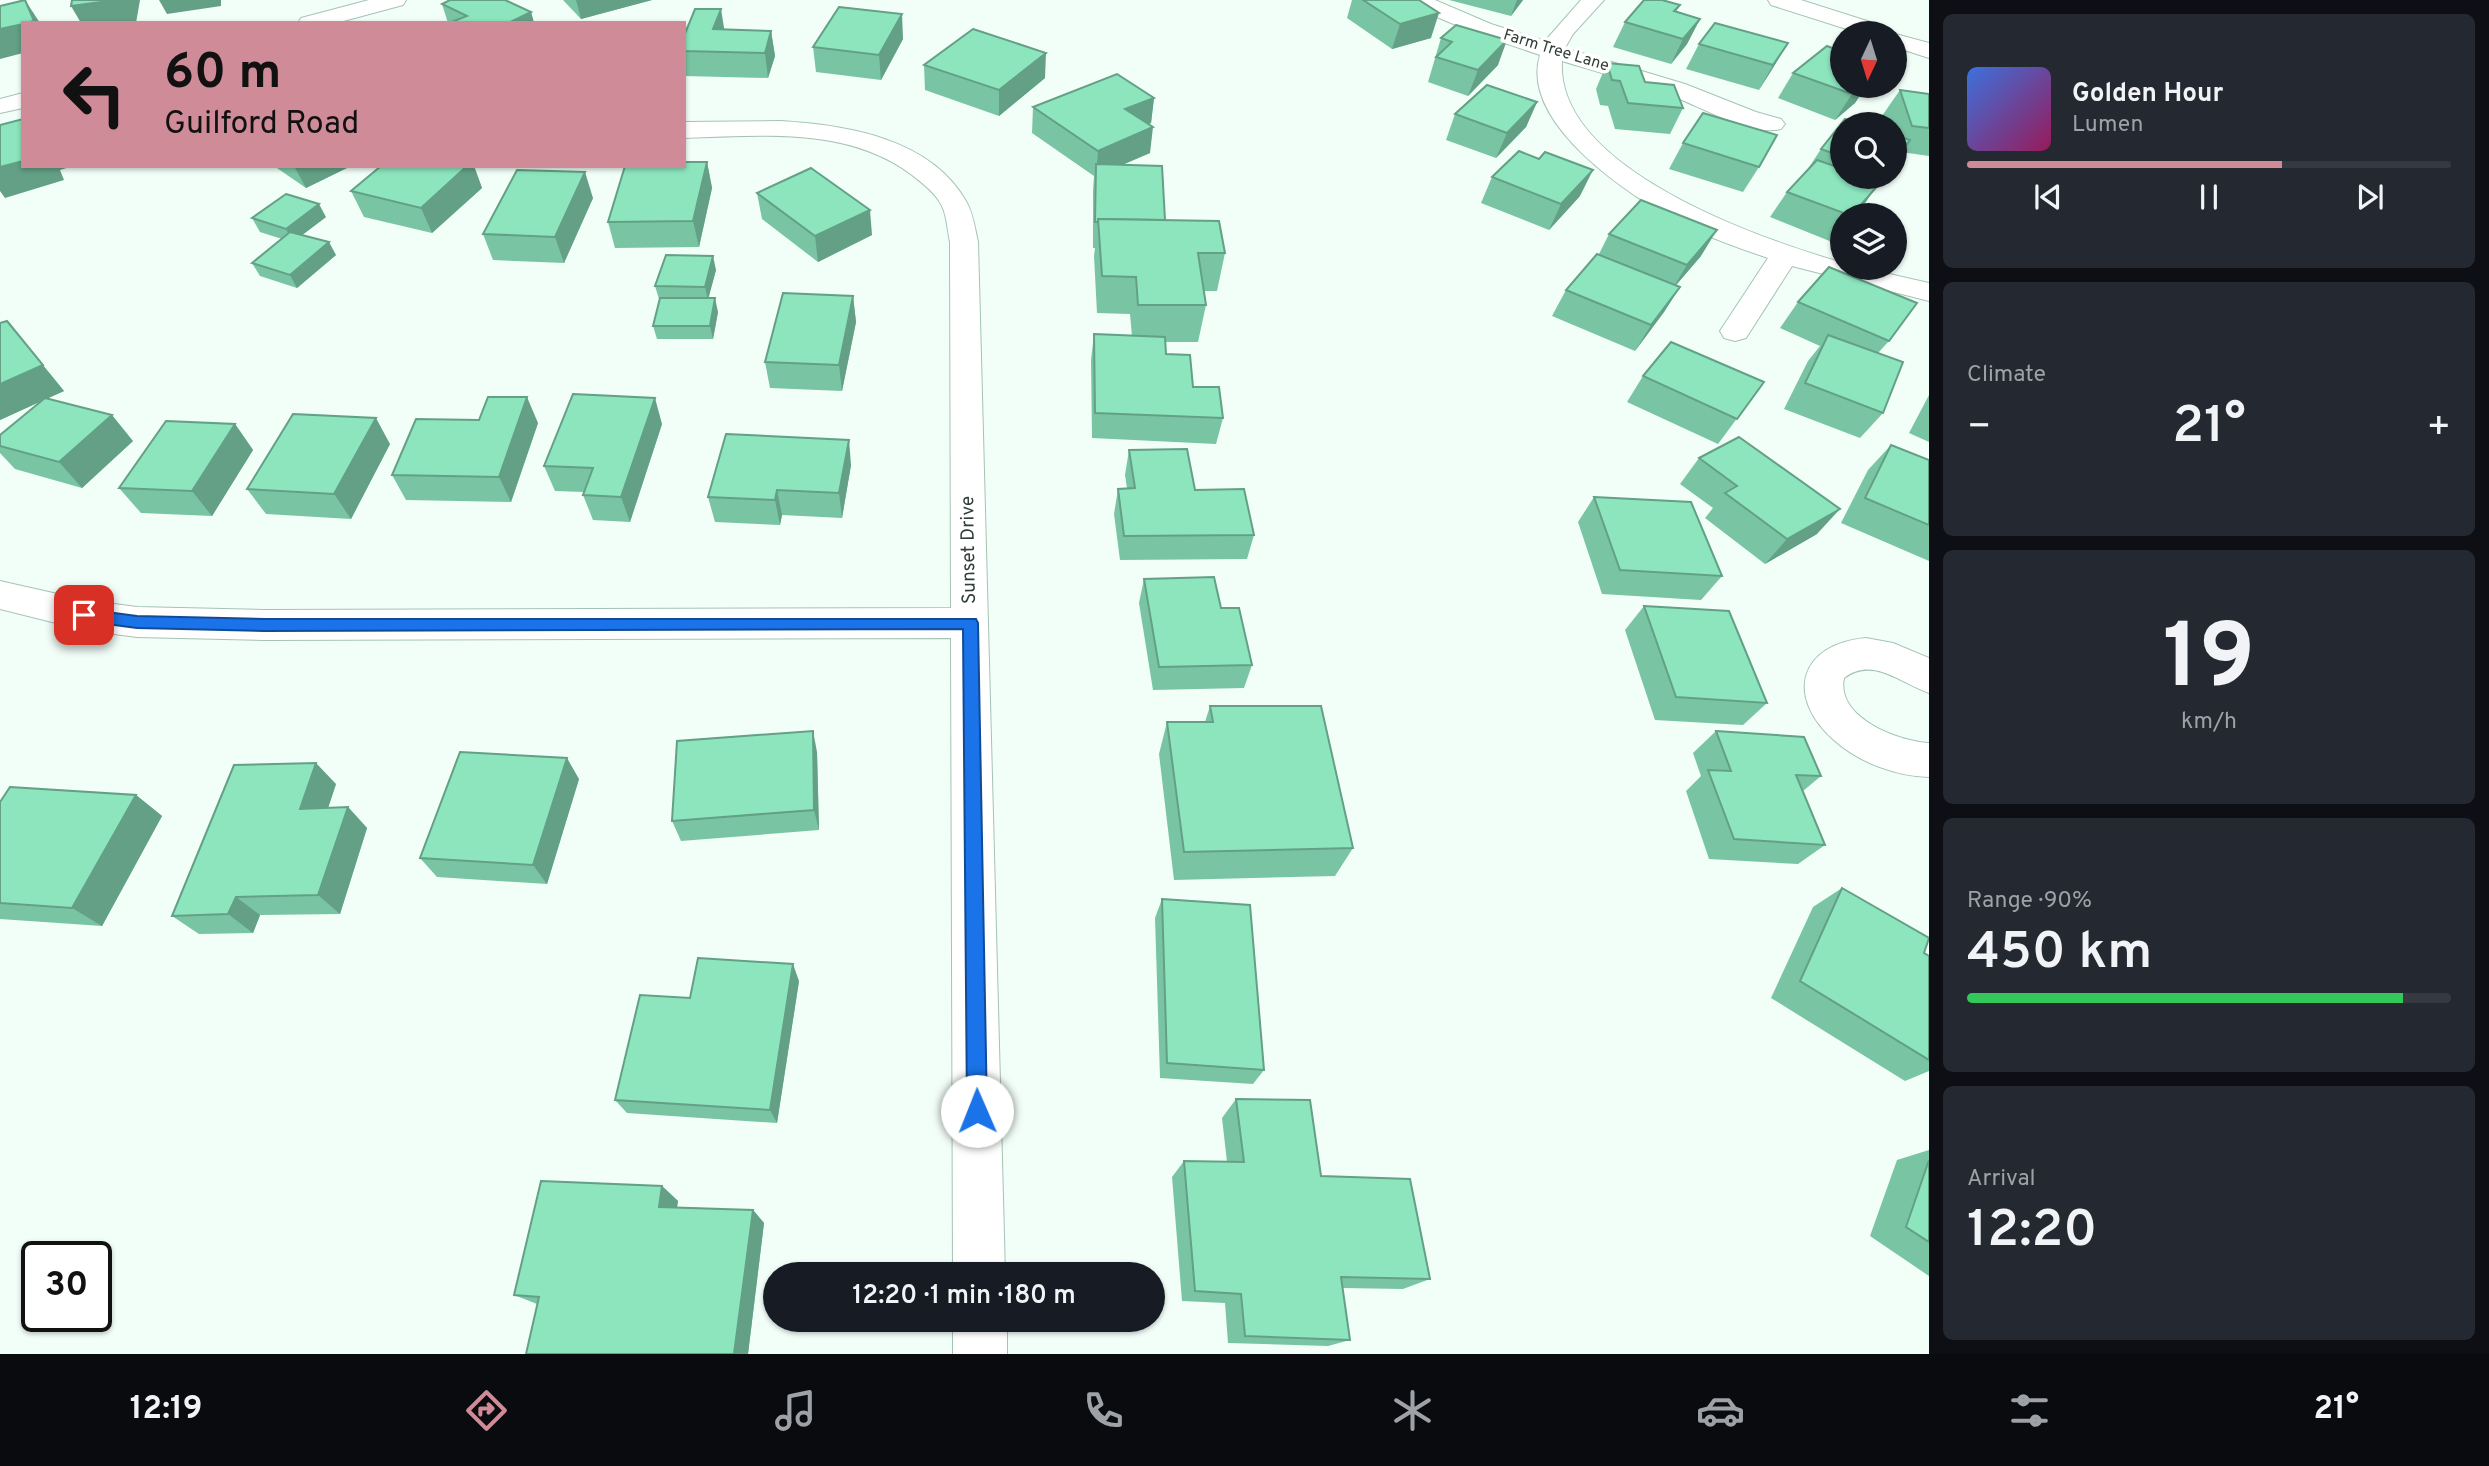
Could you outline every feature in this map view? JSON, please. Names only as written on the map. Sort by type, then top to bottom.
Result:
[{"type":"street","points":[[319,21],[395,0]]},
{"type":"street","points":[[1593,0],[1563,33],[1552,50],[1549,76],[1558,106],[1591,148],[1640,187],[1688,215],[1785,254],[1869,279],[1929,292]]},
{"type":"street","points":[[1779,0],[1844,21]]},
{"type":"street","name":"Farm Tree Lane","points":[[1421,2],[1487,31],[1679,89],[1728,112],[1772,124]]},
{"type":"street","points":[[1908,43],[1929,51]]},
{"type":"street","points":[[0,106],[21,101]]},
{"type":"street","name":"Sunset Drive","points":[[686,130],[782,129],[826,133],[866,142],[889,150],[921,168],[945,190],[954,203],[964,242],[979,1262]]},
{"type":"street","points":[[1735,331],[1785,254]]},
{"type":"street","points":[[0,595],[84,615],[137,622],[201,624],[970,623]]},
{"type":"street","points":[[1929,677],[1893,658],[1869,654],[1850,655],[1836,661],[1826,671],[1823,685],[1832,709],[1854,734],[1874,747],[1898,756],[1929,760]]},
{"type":"street","points":[[980,1332],[980,1354]]},
{"type":"building","points":[[25,0],[34,21],[21,21],[21,24],[0,29],[0,6]]},
{"type":"building","points":[[72,0],[116,0],[71,6]]},
{"type":"building","points":[[450,0],[505,0],[531,12],[512,21],[454,21],[467,16],[442,4]]},
{"type":"building","points":[[1363,0],[1419,0],[1439,13],[1400,24]]},
{"type":"building","points":[[1644,0],[1662,0],[1680,5],[1674,11],[1700,19],[1683,39],[1625,22]]},
{"type":"building","points":[[839,7],[902,14],[879,55],[813,47]]},
{"type":"building","points":[[695,9],[721,9],[713,29],[771,31],[765,53],[686,51],[686,31]]},
{"type":"building","points":[[1715,23],[1788,43],[1773,65],[1699,44]]},
{"type":"building","points":[[1456,25],[1507,40],[1478,70],[1436,57],[1452,42],[1441,38]]},
{"type":"building","points":[[973,29],[1046,53],[999,90],[924,65]]},
{"type":"building","points":[[1827,46],[1830,47],[1830,86],[1793,73]]},
{"type":"building","points":[[1607,63],[1639,66],[1645,82],[1674,85],[1683,108],[1628,103],[1620,81],[1612,80]]},
{"type":"building","points":[[1117,74],[1154,98],[1125,109],[1153,127],[1098,151],[1033,107]]},
{"type":"building","points":[[1487,85],[1537,102],[1507,133],[1455,114]]},
{"type":"building","points":[[1908,91],[1929,94],[1929,128],[1912,126],[1903,98],[1908,98]]},
{"type":"building","points":[[1703,113],[1777,135],[1759,167],[1683,143]]},
{"type":"building","points":[[21,120],[21,162],[0,167],[0,125]]},
{"type":"building","points":[[1830,138],[1830,152],[1821,149]]},
{"type":"building","points":[[1519,151],[1539,159],[1545,152],[1593,170],[1561,204],[1492,177]]},
{"type":"building","points":[[1817,160],[1830,164],[1830,189],[1875,189],[1862,203],[1830,203],[1830,208],[1787,192]]},
{"type":"building","points":[[686,162],[707,162],[693,221],[608,222],[624,168],[686,168]]},
{"type":"building","points":[[1096,164],[1162,166],[1165,220],[1098,219],[1098,222],[1095,222]]},
{"type":"building","points":[[379,168],[465,168],[421,208],[351,191]]},
{"type":"building","points":[[811,168],[870,210],[815,236],[757,193]]},
{"type":"building","points":[[517,170],[585,172],[555,237],[483,234]]},
{"type":"building","points":[[286,194],[319,204],[286,229],[252,218]]},
{"type":"building","points":[[1641,200],[1717,230],[1687,265],[1609,234]]},
{"type":"building","points":[[1098,219],[1219,221],[1225,253],[1198,253],[1206,305],[1138,305],[1136,277],[1102,276]]},
{"type":"building","points":[[290,232],[329,242],[290,275],[252,263]]},
{"type":"building","points":[[1597,254],[1680,287],[1651,325],[1566,290]]},
{"type":"building","points":[[666,255],[713,256],[705,287],[655,286]]},
{"type":"building","points":[[1829,267],[1830,280],[1861,280],[1917,303],[1889,341],[1798,302]]},
{"type":"building","points":[[783,293],[853,296],[839,365],[765,362]]},
{"type":"building","points":[[660,298],[715,298],[710,326],[653,326]]},
{"type":"building","points":[[7,321],[43,365],[0,384],[0,323]]},
{"type":"building","points":[[1094,334],[1165,337],[1166,354],[1190,355],[1193,387],[1219,387],[1223,418],[1095,413]]},
{"type":"building","points":[[1828,335],[1903,362],[1883,413],[1805,383]]},
{"type":"building","points":[[1671,342],[1764,382],[1737,419],[1643,376]]},
{"type":"building","points":[[573,394],[655,398],[621,497],[583,495],[593,468],[544,466]]},
{"type":"building","points":[[488,397],[527,397],[499,477],[392,475],[416,419],[479,420]]},
{"type":"building","points":[[45,398],[112,415],[59,462],[0,446],[0,435]]},
{"type":"building","points":[[293,414],[376,418],[334,494],[247,489]]},
{"type":"building","points":[[166,421],[235,424],[192,491],[119,488]]},
{"type":"building","points":[[726,434],[849,440],[839,493],[777,490],[775,500],[708,497]]},
{"type":"building","points":[[1739,437],[1840,509],[1787,539],[1725,493],[1737,486],[1699,458]]},
{"type":"building","points":[[1891,445],[1929,460],[1929,525],[1865,498]]},
{"type":"building","points":[[1187,449],[1195,490],[1244,489],[1254,535],[1124,536],[1118,489],[1135,488],[1129,450]]},
{"type":"building","points":[[1594,497],[1691,502],[1722,576],[1620,570]]},
{"type":"building","points":[[1214,577],[1221,608],[1239,608],[1252,665],[1159,667],[1144,579]]},
{"type":"building","points":[[1644,606],[1729,611],[1767,703],[1676,697]]},
{"type":"building","points":[[1210,706],[1321,706],[1353,848],[1184,852],[1167,722],[1213,722]]},
{"type":"building","points":[[813,731],[814,810],[672,821],[677,741]]},
{"type":"building","points":[[1716,731],[1804,737],[1821,776],[1796,775],[1825,845],[1734,839],[1708,770],[1731,771]]},
{"type":"building","points":[[460,752],[567,758],[533,865],[420,858]]},
{"type":"building","points":[[316,763],[300,809],[348,807],[318,895],[236,897],[228,914],[172,916],[234,765]]},
{"type":"building","points":[[10,787],[136,795],[72,908],[0,903],[0,802]]},
{"type":"building","points":[[1842,888],[1929,938],[1924,953],[1929,956],[1929,1060],[1800,981]]},
{"type":"building","points":[[1162,899],[1250,905],[1264,1070],[1167,1063]]},
{"type":"building","points":[[698,958],[793,964],[770,1110],[615,1100],[640,995],[690,998]]},
{"type":"building","points":[[1236,1099],[1310,1100],[1321,1176],[1410,1179],[1430,1279],[1341,1277],[1350,1340],[1245,1336],[1241,1294],[1195,1291],[1184,1161],[1244,1162]]},
{"type":"building","points":[[1929,1160],[1929,1242],[1906,1227]]},
{"type":"building","points":[[541,1181],[662,1186],[659,1207],[753,1210],[734,1354],[526,1354],[539,1297],[514,1295]]},
{"type":"route","points":[[84,615],[137,622],[264,625],[970,623],[977,1111]]}]
